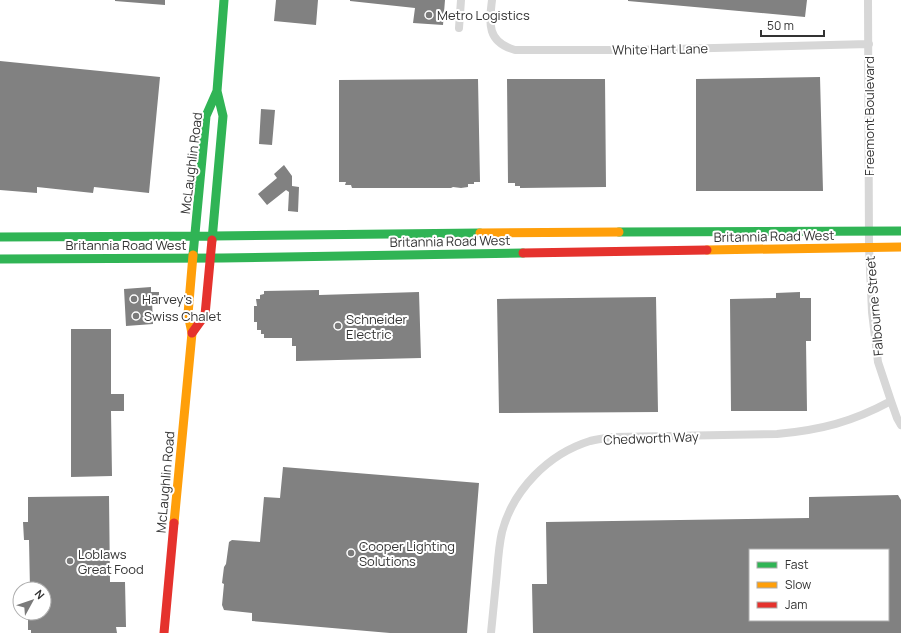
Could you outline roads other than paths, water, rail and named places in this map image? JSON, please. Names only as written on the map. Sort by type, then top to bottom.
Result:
[{"type":"main road","name":"McLaughlin Road","points":[[192,333],[205,316],[223,116],[217,91],[224,0]]},
{"type":"main road","name":"McLaughlin Road","points":[[164,633],[192,333],[188,314],[206,116],[217,91]]},
{"type":"main road","name":"Britannia Road West","points":[[0,237],[901,231]]},
{"type":"main road","name":"Britannia Road West","points":[[0,259],[210,258],[901,247]]},
{"type":"street","points":[[458,28],[461,0]]},
{"type":"street","name":"White Hart Lane","points":[[492,0],[490,18],[491,30],[496,40],[515,50],[634,50],[868,44]]},
{"type":"street","name":"Freemont Boulevard","points":[[868,0],[868,150],[870,231]]},
{"type":"street","name":"Falbourne Street","points":[[870,231],[869,247],[872,312],[878,362],[897,418],[901,425]]},
{"type":"street","name":"Chedworth Way","points":[[491,633],[500,545],[506,520],[511,508],[524,487],[543,467],[565,452],[590,442],[614,437],[794,433],[824,428],[841,423],[875,410],[891,401]]},
{"type":"place","name":"Metro Logistics","points":[[429,15]]},
{"type":"place","name":"Harvey's","points":[[134,299]]},
{"type":"place","name":"Swiss Chalet","points":[[136,316]]},
{"type":"place","name":"Schneider Electric","points":[[338,326]]},
{"type":"place","name":"Cooper Lighting Solutions","points":[[351,553]]},
{"type":"place","name":"Loblaws Great Food","points":[[70,561]]}]
